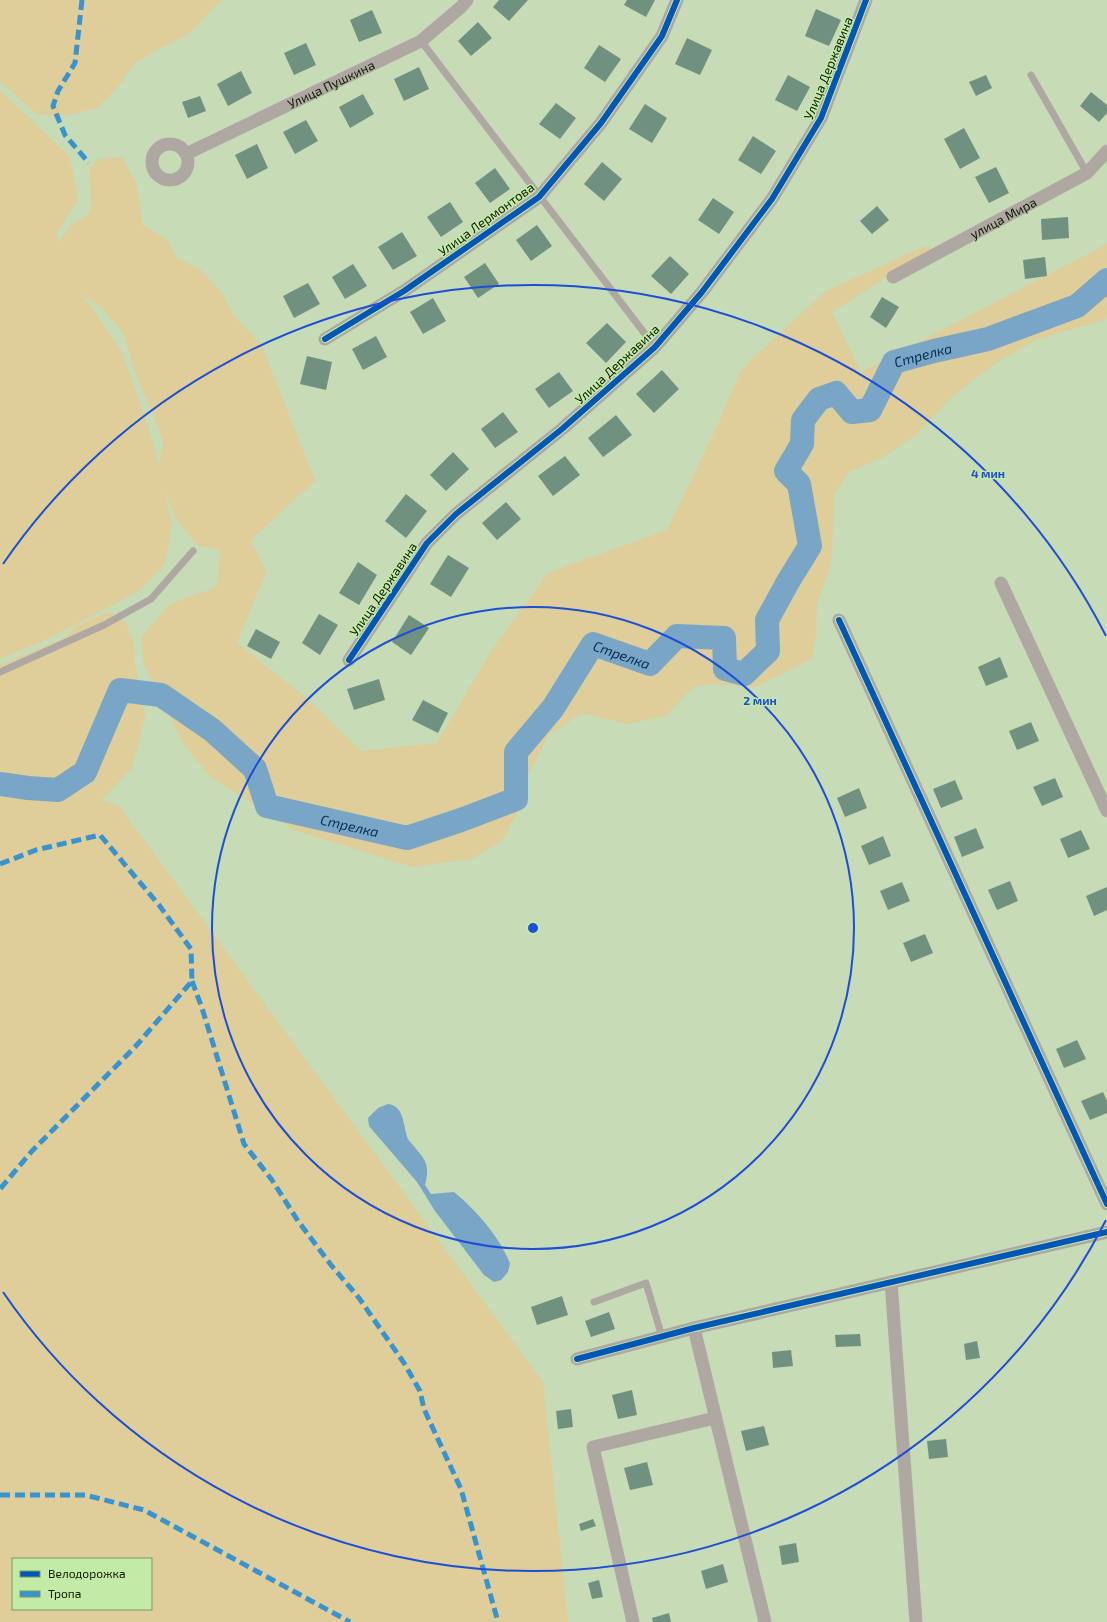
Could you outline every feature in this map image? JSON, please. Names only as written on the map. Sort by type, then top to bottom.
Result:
[{"type":"street","name":"Улица Пушкина","points":[[186,154],[421,41],[462,7],[467,0]]},
{"type":"street","name":"Улица Лермонтова","points":[[325,339],[404,290],[539,197],[601,123],[662,36],[677,0]]},
{"type":"street","name":"Улица Державина","points":[[349,660],[427,543],[456,514],[562,429],[655,347],[702,292],[772,199],[821,118],[866,0]]},
{"type":"street","name":"улица Мира","points":[[893,277],[1087,173],[1107,151]]},
{"type":"street","points":[[1001,583],[1107,811]]},
{"type":"street","points":[[840,620],[1107,1204]]},
{"type":"street","points":[[577,1359],[694,1328],[1107,1232]]},
{"type":"street","points":[[891,1282],[916,1622]]},
{"type":"street","points":[[694,1328],[765,1622]]},
{"type":"street","points":[[633,1622],[593,1447],[715,1418]]},
{"type":"lane","points":[[421,41],[655,347]]},
{"type":"lane","points":[[1031,75],[1087,173]]},
{"type":"lane","points":[[0,672],[104,626],[151,598],[193,551]]},
{"type":"lane","points":[[594,1302],[646,1284],[662,1337]]},
{"type":"shaded area","points":[[0,0],[221,0],[189,34],[151,53],[134,64],[118,87],[97,108],[61,117],[37,114],[0,82]]},
{"type":"shaded area","points":[[0,90],[70,157],[78,199],[58,232],[57,244],[71,225],[91,212],[89,169],[98,159],[122,157],[136,183],[143,225],[168,241],[177,258],[200,269],[222,292],[232,313],[262,346],[315,481],[251,540],[266,572],[237,643],[310,701],[361,751],[437,743],[491,651],[548,573],[667,530],[719,422],[739,374],[752,359],[826,291],[925,246],[931,249],[832,312],[861,372],[1107,244],[1107,319],[1035,340],[993,365],[953,396],[917,434],[882,458],[849,472],[835,493],[831,564],[817,604],[816,632],[812,659],[755,687],[712,684],[693,687],[666,716],[627,724],[582,713],[548,736],[528,776],[526,797],[502,841],[471,859],[412,867],[294,830],[212,778],[184,745],[144,666],[141,637],[171,603],[217,587],[220,550],[197,545],[176,519],[165,492],[172,525],[165,564],[139,591],[50,638],[0,659]],"holes":[[[79,294],[100,306],[123,333],[136,375],[154,416],[163,441],[159,466],[149,429],[122,352],[91,306]]]},
{"type":"shaded area","points":[[109,612],[125,621],[134,643],[135,663],[145,718],[132,768],[102,800],[119,806],[543,1382],[568,1622],[0,1622],[0,665],[64,638],[78,625]]},
{"type":"water","points":[[388,1104],[398,1109],[408,1139],[425,1162],[427,1174],[425,1185],[431,1194],[454,1192],[479,1215],[493,1233],[510,1263],[508,1272],[501,1280],[494,1282],[484,1275],[435,1211],[417,1182],[369,1126],[368,1118],[378,1108]]},
{"type":"building","points":[[499,0],[528,0],[509,21],[493,7]]},
{"type":"building","points":[[627,0],[655,0],[646,17],[624,5]]},
{"type":"building","points":[[816,9],[841,20],[829,46],[805,36]]},
{"type":"building","points":[[372,10],[382,33],[359,42],[350,20]]},
{"type":"building","points":[[478,22],[492,38],[471,56],[458,41]]},
{"type":"building","points":[[687,38],[712,50],[700,75],[675,64]]},
{"type":"building","points":[[306,43],[316,65],[294,75],[284,53]]},
{"type":"building","points":[[599,45],[621,59],[605,82],[584,68]]},
{"type":"building","points":[[419,67],[429,89],[404,101],[394,79]]},
{"type":"building","points":[[241,71],[252,93],[228,106],[217,84]]},
{"type":"building","points":[[788,75],[810,87],[797,111],[775,100]]},
{"type":"building","points":[[986,75],[992,88],[976,96],[969,82]]},
{"type":"building","points":[[1091,92],[1107,105],[1107,113],[1099,122],[1080,106]]},
{"type":"building","points":[[363,94],[374,114],[350,128],[339,107]]},
{"type":"building","points":[[200,96],[206,111],[188,118],[182,102]]},
{"type":"building","points":[[556,103],[576,118],[560,139],[539,124]]},
{"type":"building","points":[[645,104],[667,118],[652,143],[629,129]]},
{"type":"building","points":[[306,120],[318,141],[295,154],[283,132]]},
{"type":"building","points":[[964,128],[980,158],[960,169],[944,139]]},
{"type":"building","points":[[753,136],[776,151],[761,174],[738,160]]},
{"type":"building","points":[[257,144],[268,168],[247,179],[235,155]]},
{"type":"building","points":[[602,162],[622,179],[604,201],[584,184]]},
{"type":"building","points":[[996,167],[1009,193],[989,203],[975,177]]},
{"type":"building","points":[[495,168],[510,189],[490,203],[475,183]]},
{"type":"building","points":[[713,198],[734,212],[719,234],[698,220]]},
{"type":"building","points":[[450,202],[463,222],[441,237],[427,217]]},
{"type":"building","points":[[877,206],[889,220],[872,234],[860,221]]},
{"type":"building","points":[[1068,217],[1069,238],[1042,240],[1041,219]]},
{"type":"building","points":[[537,225],[552,246],[531,261],[516,240]]},
{"type":"building","points":[[402,232],[417,256],[393,270],[378,247]]},
{"type":"building","points":[[670,256],[689,274],[671,294],[651,276]]},
{"type":"building","points":[[1045,257],[1047,276],[1025,279],[1023,260]]},
{"type":"building","points":[[485,263],[499,284],[478,298],[464,277]]},
{"type":"building","points":[[353,264],[367,286],[345,299],[332,277]]},
{"type":"building","points":[[308,283],[320,304],[294,318],[283,296]]},
{"type":"building","points":[[882,297],[899,307],[886,328],[870,317]]},
{"type":"building","points":[[433,298],[446,321],[423,334],[410,312]]},
{"type":"building","points":[[607,323],[626,342],[606,363],[586,343]]},
{"type":"building","points":[[376,336],[387,357],[363,370],[352,349]]},
{"type":"building","points":[[307,356],[332,362],[326,390],[300,384]]},
{"type":"building","points":[[662,370],[679,389],[654,413],[636,394]]},
{"type":"building","points":[[559,372],[573,391],[549,408],[535,389]]},
{"type":"building","points":[[503,412],[518,432],[495,448],[481,429]]},
{"type":"building","points":[[616,415],[632,435],[603,457],[588,438]]},
{"type":"building","points":[[453,452],[469,469],[446,491],[430,475]]},
{"type":"building","points":[[565,456],[580,475],[553,496],[538,476]]},
{"type":"building","points":[[406,494],[427,511],[406,538],[385,521]]},
{"type":"building","points":[[506,502],[521,519],[497,540],[482,523]]},
{"type":"building","points":[[448,555],[469,568],[451,597],[430,584]]},
{"type":"building","points":[[358,562],[377,575],[359,605],[339,593]]},
{"type":"building","points":[[319,614],[338,625],[320,655],[302,643]]},
{"type":"building","points":[[409,615],[429,628],[411,655],[392,642]]},
{"type":"building","points":[[256,629],[280,642],[271,659],[247,646]]},
{"type":"building","points":[[1000,657],[1008,677],[986,686],[978,667]]},
{"type":"building","points":[[379,679],[385,700],[354,710],[347,689]]},
{"type":"building","points":[[423,700],[448,713],[438,733],[412,720]]},
{"type":"building","points":[[1031,722],[1039,741],[1017,750],[1009,731]]},
{"type":"building","points":[[1055,778],[1063,797],[1042,806],[1033,787]]},
{"type":"building","points":[[955,780],[963,799],[941,808],[933,789]]},
{"type":"building","points":[[859,788],[867,808],[845,817],[837,798]]},
{"type":"building","points":[[976,828],[984,848],[962,857],[954,837]]},
{"type":"building","points":[[1081,830],[1090,849],[1068,858],[1060,839]]},
{"type":"building","points":[[883,836],[891,856],[869,865],[861,846]]},
{"type":"building","points":[[1010,881],[1018,901],[997,910],[988,890]]},
{"type":"building","points":[[902,882],[910,901],[888,910],[880,891]]},
{"type":"building","points":[[1107,887],[1107,910],[1094,916],[1086,896]]},
{"type":"building","points":[[925,934],[933,953],[911,962],[903,943]]},
{"type":"building","points":[[1077,1040],[1086,1059],[1064,1068],[1056,1049]]},
{"type":"building","points":[[1103,1092],[1107,1101],[1107,1113],[1090,1120],[1081,1101]]},
{"type":"building","points":[[562,1296],[568,1315],[537,1325],[531,1307]]},
{"type":"building","points":[[609,1312],[615,1329],[591,1337],[585,1321]]},
{"type":"building","points":[[860,1334],[861,1346],[836,1347],[835,1335]]},
{"type":"building","points":[[977,1341],[980,1358],[966,1360],[964,1344]]},
{"type":"building","points":[[791,1350],[793,1366],[773,1368],[772,1352]]},
{"type":"building","points":[[632,1390],[637,1415],[618,1419],[612,1395]]},
{"type":"building","points":[[571,1409],[573,1427],[558,1429],[556,1411]]},
{"type":"building","points":[[764,1426],[769,1445],[746,1451],[741,1431]]},
{"type":"building","points":[[946,1439],[948,1457],[929,1459],[927,1441]]},
{"type":"building","points":[[647,1462],[653,1485],[630,1490],[624,1468]]},
{"type":"building","points":[[593,1519],[596,1526],[581,1531],[579,1524]]},
{"type":"building","points":[[796,1543],[799,1562],[782,1565],[779,1546]]},
{"type":"building","points":[[723,1564],[728,1582],[706,1589],[701,1571]]},
{"type":"building","points":[[599,1580],[603,1597],[592,1599],[588,1583]]},
{"type":"building","points":[[669,1613],[671,1622],[653,1622],[652,1618]]},
{"type":"waterway","name":"Стрелка","points":[[0,784],[58,790],[85,772],[120,690],[161,695],[212,730],[255,769],[267,806],[407,838],[461,820],[516,799],[516,752],[553,708],[593,644],[650,664],[677,636],[724,638],[725,669],[744,674],[768,651],[767,620],[810,546],[799,484],[786,471],[802,444],[803,420],[819,399],[836,393],[852,412],[870,410],[894,362],[988,339],[1077,306],[1107,280]]},
{"type":"marked path","points":[[82,0],[75,63],[58,91],[53,106],[65,135],[89,163]]},
{"type":"marked path","points":[[0,864],[36,850],[100,835],[159,905],[191,949],[192,981],[135,1047],[32,1151],[0,1189]]},
{"type":"marked path","points":[[192,981],[202,1008],[244,1144],[272,1180],[298,1221],[331,1265],[359,1298],[404,1363],[420,1391],[424,1409],[461,1489],[498,1622]]},
{"type":"marked path","points":[[0,1495],[85,1495],[144,1510],[350,1622]]},
{"type":"cycle path","points":[[325,339],[404,291],[539,197],[601,123],[662,36],[677,0]]},
{"type":"cycle path","points":[[349,660],[427,543],[456,514],[562,429],[655,347],[702,292],[772,199],[821,118],[866,0]]},
{"type":"cycle path","points":[[839,620],[1107,1204]]},
{"type":"cycle path","points":[[577,1359],[694,1328],[1107,1232]]}]
